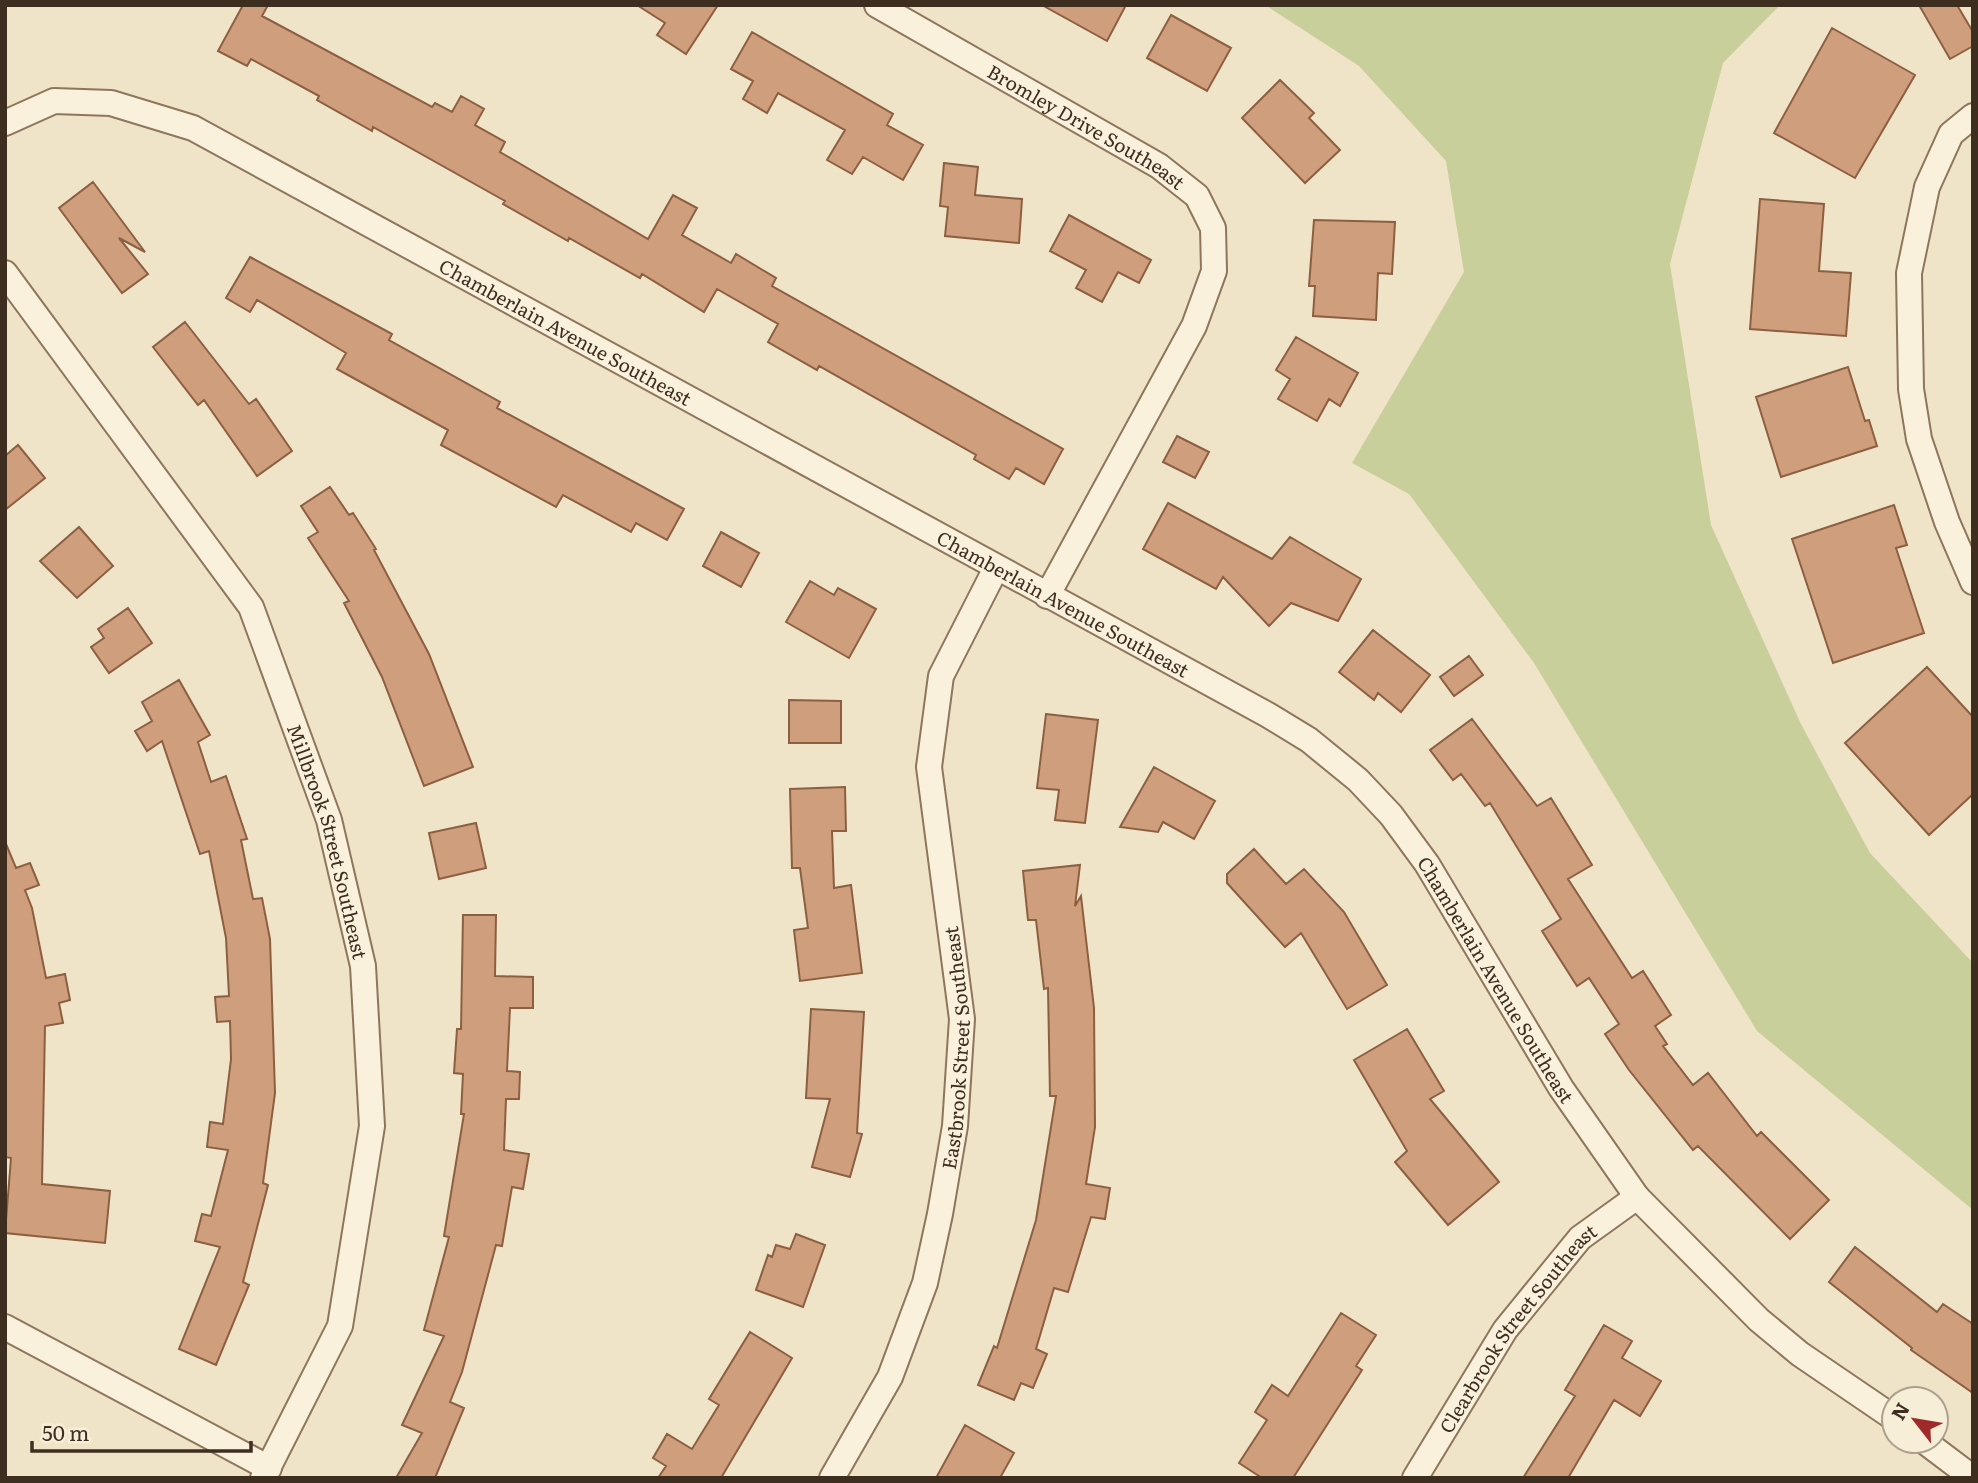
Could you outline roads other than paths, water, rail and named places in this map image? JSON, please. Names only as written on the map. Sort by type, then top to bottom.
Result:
[{"type":"street","name":"Bromley Drive Southeast","points":[[877,5],[1159,166],[1197,195],[1213,228],[1214,271],[1194,326],[1047,596]]},
{"type":"street","name":"Chamberlain Avenue Southeast","points":[[5,123],[54,101],[111,103],[193,128],[1268,715],[1309,740],[1358,780],[1391,815],[1427,864],[1561,1088],[1637,1197],[1759,1320],[1800,1354],[1880,1408]]},
{"type":"street","points":[[1973,116],[1951,134],[1927,187],[1909,273],[1911,390],[1919,439],[1947,522],[1973,582]]},
{"type":"street","name":"Millbrook Street Southeast","points":[[5,273],[251,607],[329,820],[363,966],[372,1126],[340,1326],[266,1473]]},
{"type":"street","name":"Eastbrook Street Southeast","points":[[832,1478],[890,1377],[925,1283],[940,1214],[955,1126],[962,1019],[929,767],[941,676],[996,568]]},
{"type":"street","name":"Clearbrook Street Southeast","points":[[1415,1478],[1505,1330],[1580,1238],[1637,1197]]},
{"type":"street","points":[[5,1326],[266,1473]]},
{"type":"street","points":[[1943,1455],[1973,1478]]}]
